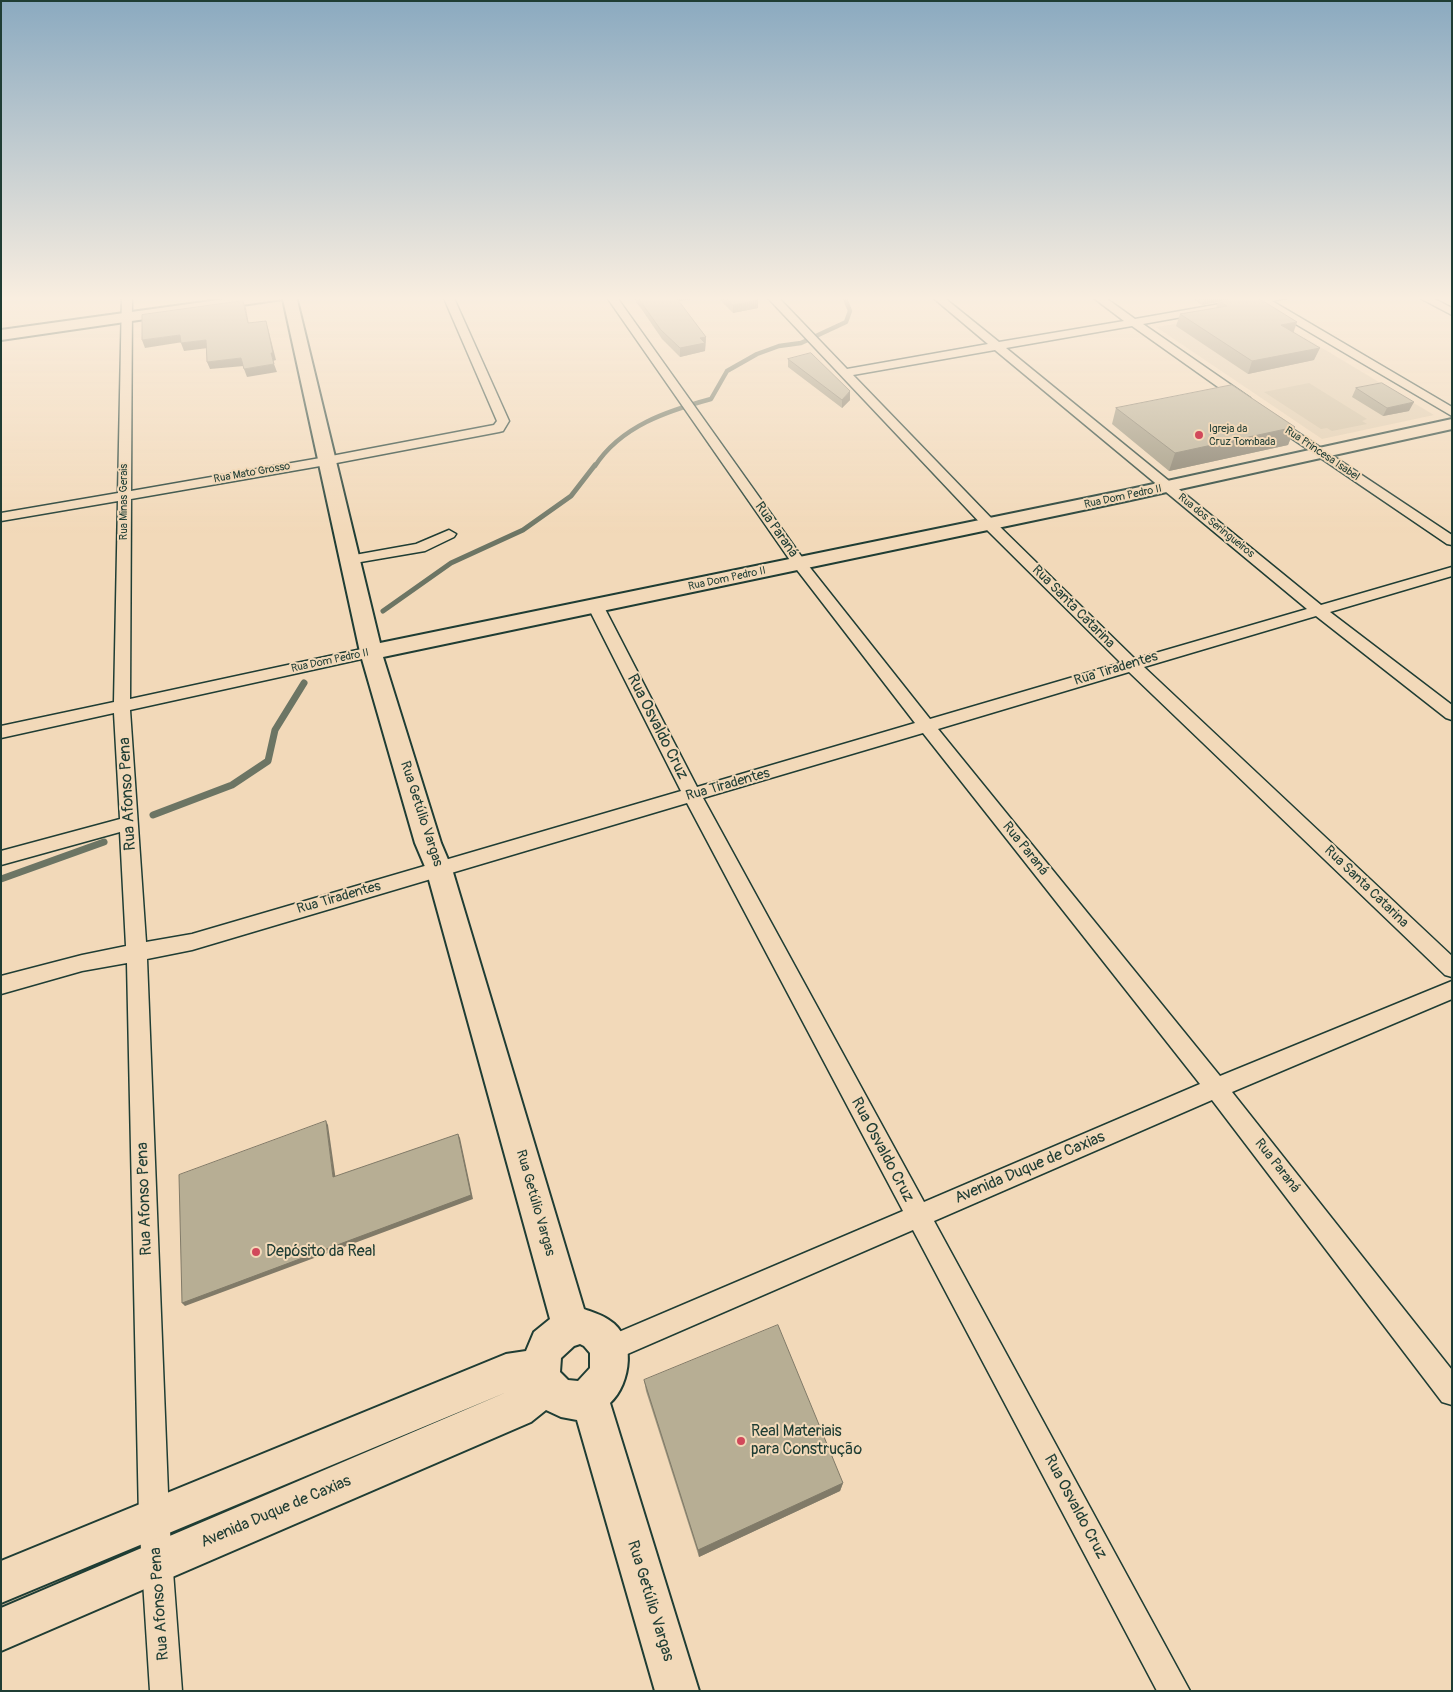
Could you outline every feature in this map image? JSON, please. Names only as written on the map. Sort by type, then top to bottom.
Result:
[{"type":"street","name":"Rua Minas Gerais","points":[[122,707],[125,375]]},
{"type":"street","name":"Rua Getúlio Vargas","points":[[307,375],[371,652],[428,842],[439,869],[571,1328]]},
{"type":"street","name":"Rua Mato Grosso","points":[[1,517],[493,430],[502,426],[503,421],[483,375]]},
{"type":"street","name":"Rua Paraná","points":[[667,375],[799,563],[927,727],[1216,1088],[1452,1392]]},
{"type":"street","name":"Rua Santa Catarina","points":[[846,375],[990,525],[1131,664],[1452,969]]},
{"type":"street","name":"Rua dos Seringueiros","points":[[1031,375],[1318,610],[1452,714]]},
{"type":"street","name":"Rua Princesa Isabel","points":[[1208,375],[1452,541]]},
{"type":"street","points":[[1390,375],[1452,412]]},
{"type":"street","name":"Rua Dom Pedro II","points":[[1,732],[371,652],[990,525],[1322,454],[1452,424]]},
{"type":"street","points":[[349,560],[420,548],[449,534]]},
{"type":"street","name":"Rua Tiradentes","points":[[1,985],[82,963],[192,942],[1452,571]]},
{"type":"street","name":"Rua Osvaldo Cruz","points":[[596,607],[692,795],[1174,1691]]},
{"type":"street","name":"Rua Afonso Pena","points":[[122,707],[137,953],[156,1563],[166,1691]]},
{"type":"street","points":[[1,858],[130,823]]},
{"type":"street","name":"Avenida Duque de Caxias","points":[[609,1349],[1216,1088],[1452,990]]},
{"type":"street","points":[[580,1326],[596,1332],[609,1349],[610,1366],[606,1378],[599,1389],[589,1397],[577,1400],[566,1400],[555,1395],[544,1376],[543,1356],[550,1342],[562,1331],[580,1326]]},
{"type":"street","points":[[1,1582],[506,1372],[544,1376]]},
{"type":"street","name":"Avenida Duque de Caxias","points":[[1,1630],[517,1408],[544,1376]]},
{"type":"street","name":"Rua Getúlio Vargas","points":[[589,1397],[677,1691]]},
{"type":"shaded area","points":[[1227,375],[1367,375],[1434,415],[1322,439]]},
{"type":"shaded area","points":[[1309,383],[1367,419],[1362,421],[1367,424],[1332,431],[1327,428],[1321,429],[1264,392]]},
{"type":"shaded area","points":[[85,1559],[98,1565],[84,1578],[1,1614],[1,1594]]},
{"type":"building","points":[[809,375],[834,375],[850,391],[842,400]]},
{"type":"building","points":[[1382,383],[1414,402],[1387,408],[1356,388]]},
{"type":"building","points":[[1232,385],[1295,427],[1175,453],[1116,408]]},
{"type":"building","name":"Depósito da Real","points":[[326,1121],[333,1177],[458,1134],[471,1195],[182,1303],[179,1175]]},
{"type":"building","name":"Real Materiais para Construção","points":[[778,1325],[843,1483],[698,1550],[644,1380]]},
{"type":"waterway","points":[[595,466],[618,440],[632,430],[662,415],[711,399],[725,375]]},
{"type":"waterway","points":[[383,611],[451,563],[523,530],[571,496],[595,465]]},
{"type":"waterway","points":[[153,815],[232,785],[268,761],[275,730],[304,683]]},
{"type":"waterway","points":[[1,879],[104,842]]},
{"type":"place","name":"Igreja da Cruz Tombada","points":[[1199,435]]},
{"type":"place","name":"Depósito da Real","points":[[256,1252]]},
{"type":"place","name":"Real Materiais para Construção","points":[[741,1441]]}]
